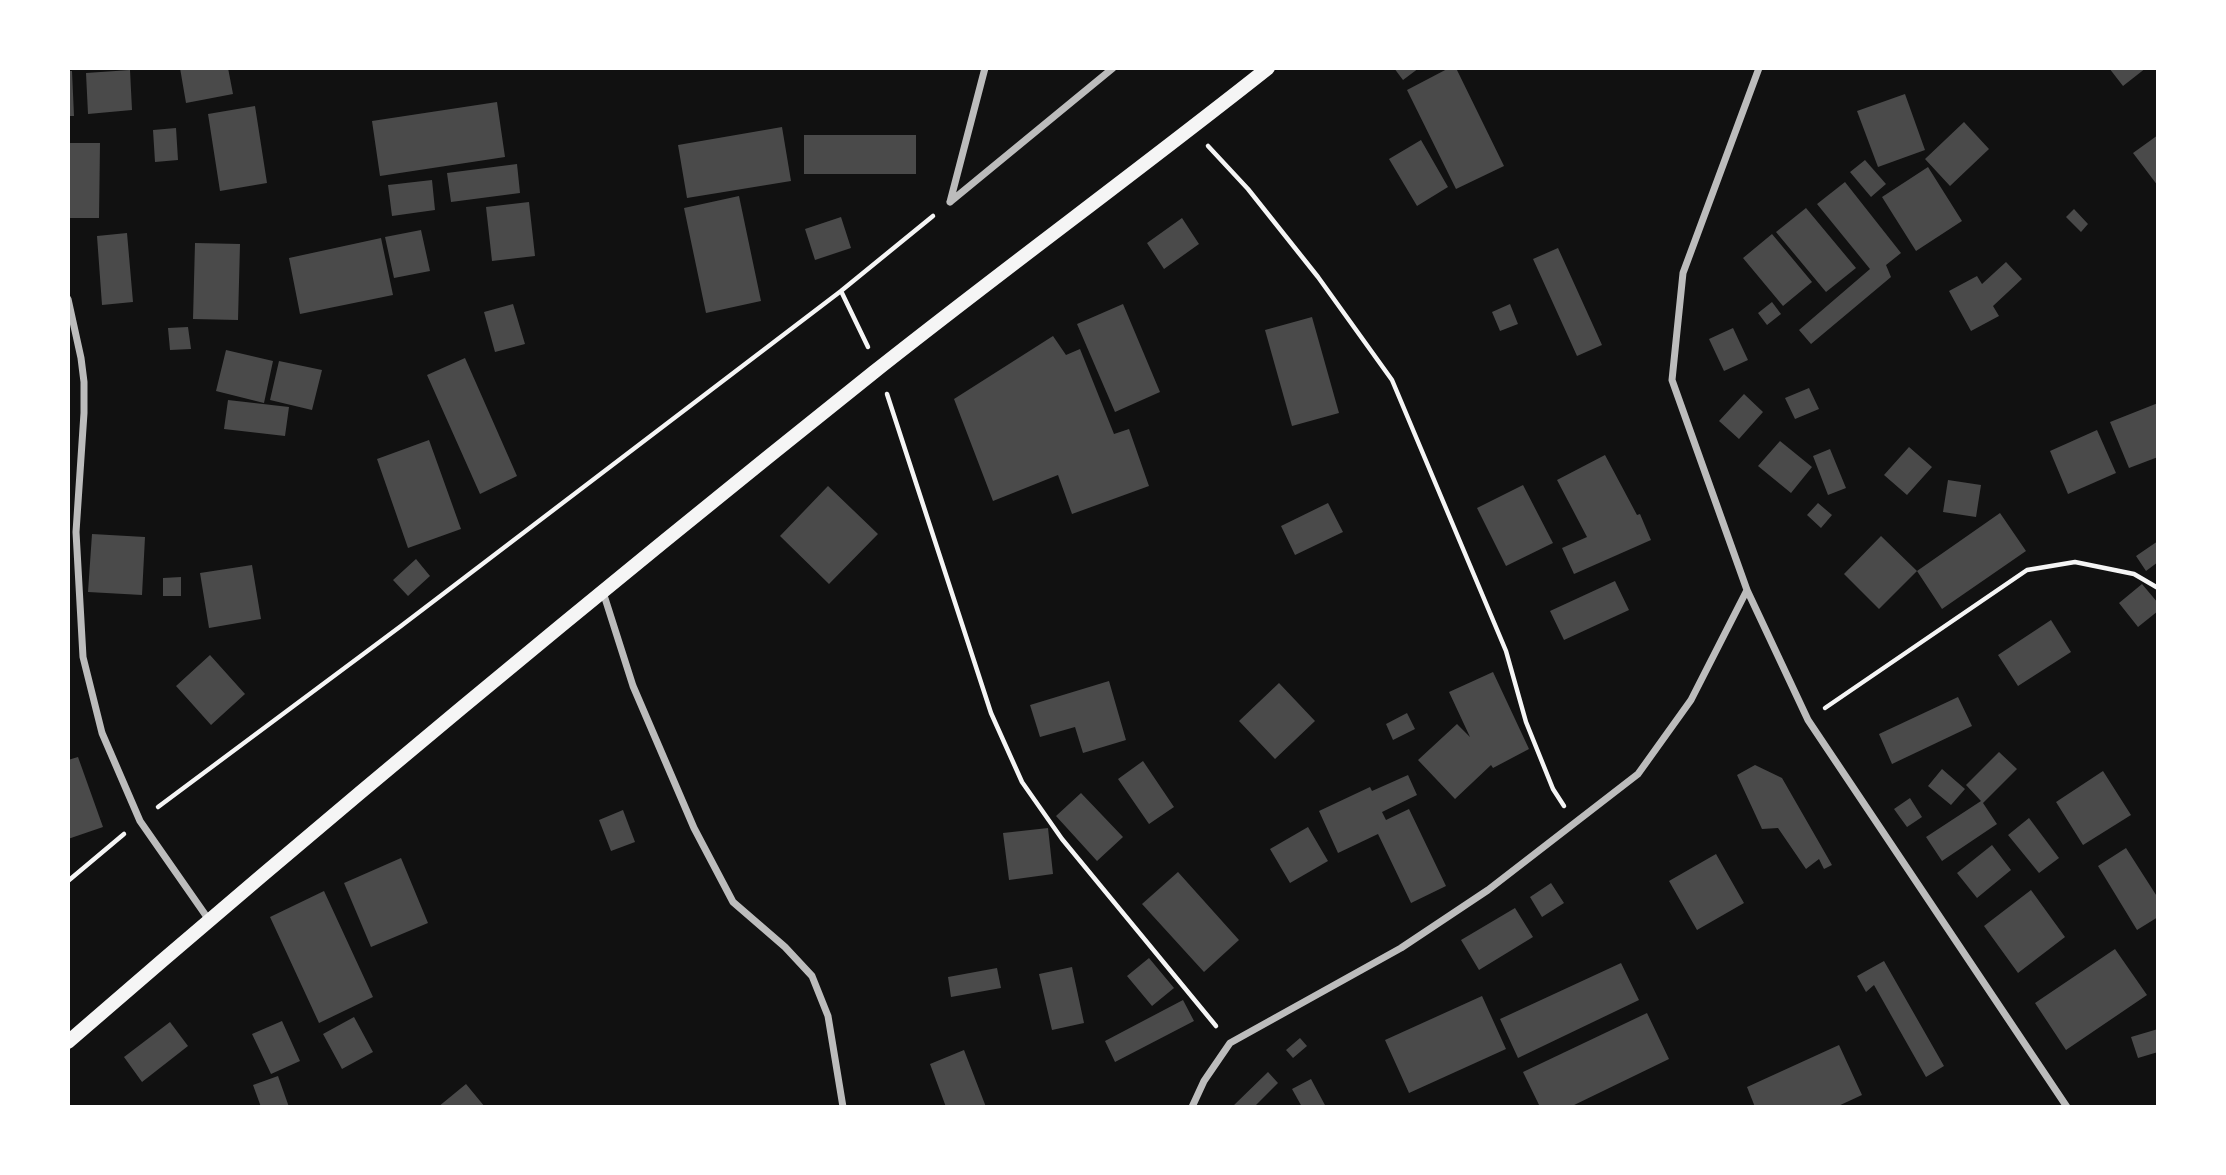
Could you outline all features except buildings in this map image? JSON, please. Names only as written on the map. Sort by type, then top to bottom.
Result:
[{"type":"main road","points":[[68,1042],[602,590],[878,369],[1268,68]]},
{"type":"street","points":[[950,202],[985,68]]},
{"type":"street","points":[[950,202],[1114,68]]},
{"type":"street","points":[[1759,68],[1683,273],[1672,380],[1747,590],[1808,720],[2067,1107]]},
{"type":"street","points":[[68,299],[84,382],[76,532],[83,657],[102,733],[139,821],[209,920]]},
{"type":"street","points":[[602,590],[633,686],[694,828],[733,902],[785,947],[812,976],[828,1016],[843,1107]]},
{"type":"street","points":[[1192,1107],[1204,1081],[1230,1043],[1401,948],[1488,890],[1638,774],[1691,700],[1747,590]]},
{"type":"path","points":[[1192,128],[1248,189],[1318,277],[1392,380],[1506,651],[1526,722],[1553,789],[1575,825]]},
{"type":"path","points":[[68,881],[139,821],[412,618],[841,291],[950,202]]},
{"type":"path","points":[[841,291],[878,369],[991,713],[1023,782],[1062,839],[1230,1043]]},
{"type":"path","points":[[1808,720],[2027,570],[2076,562],[2134,574],[2158,588]]}]
